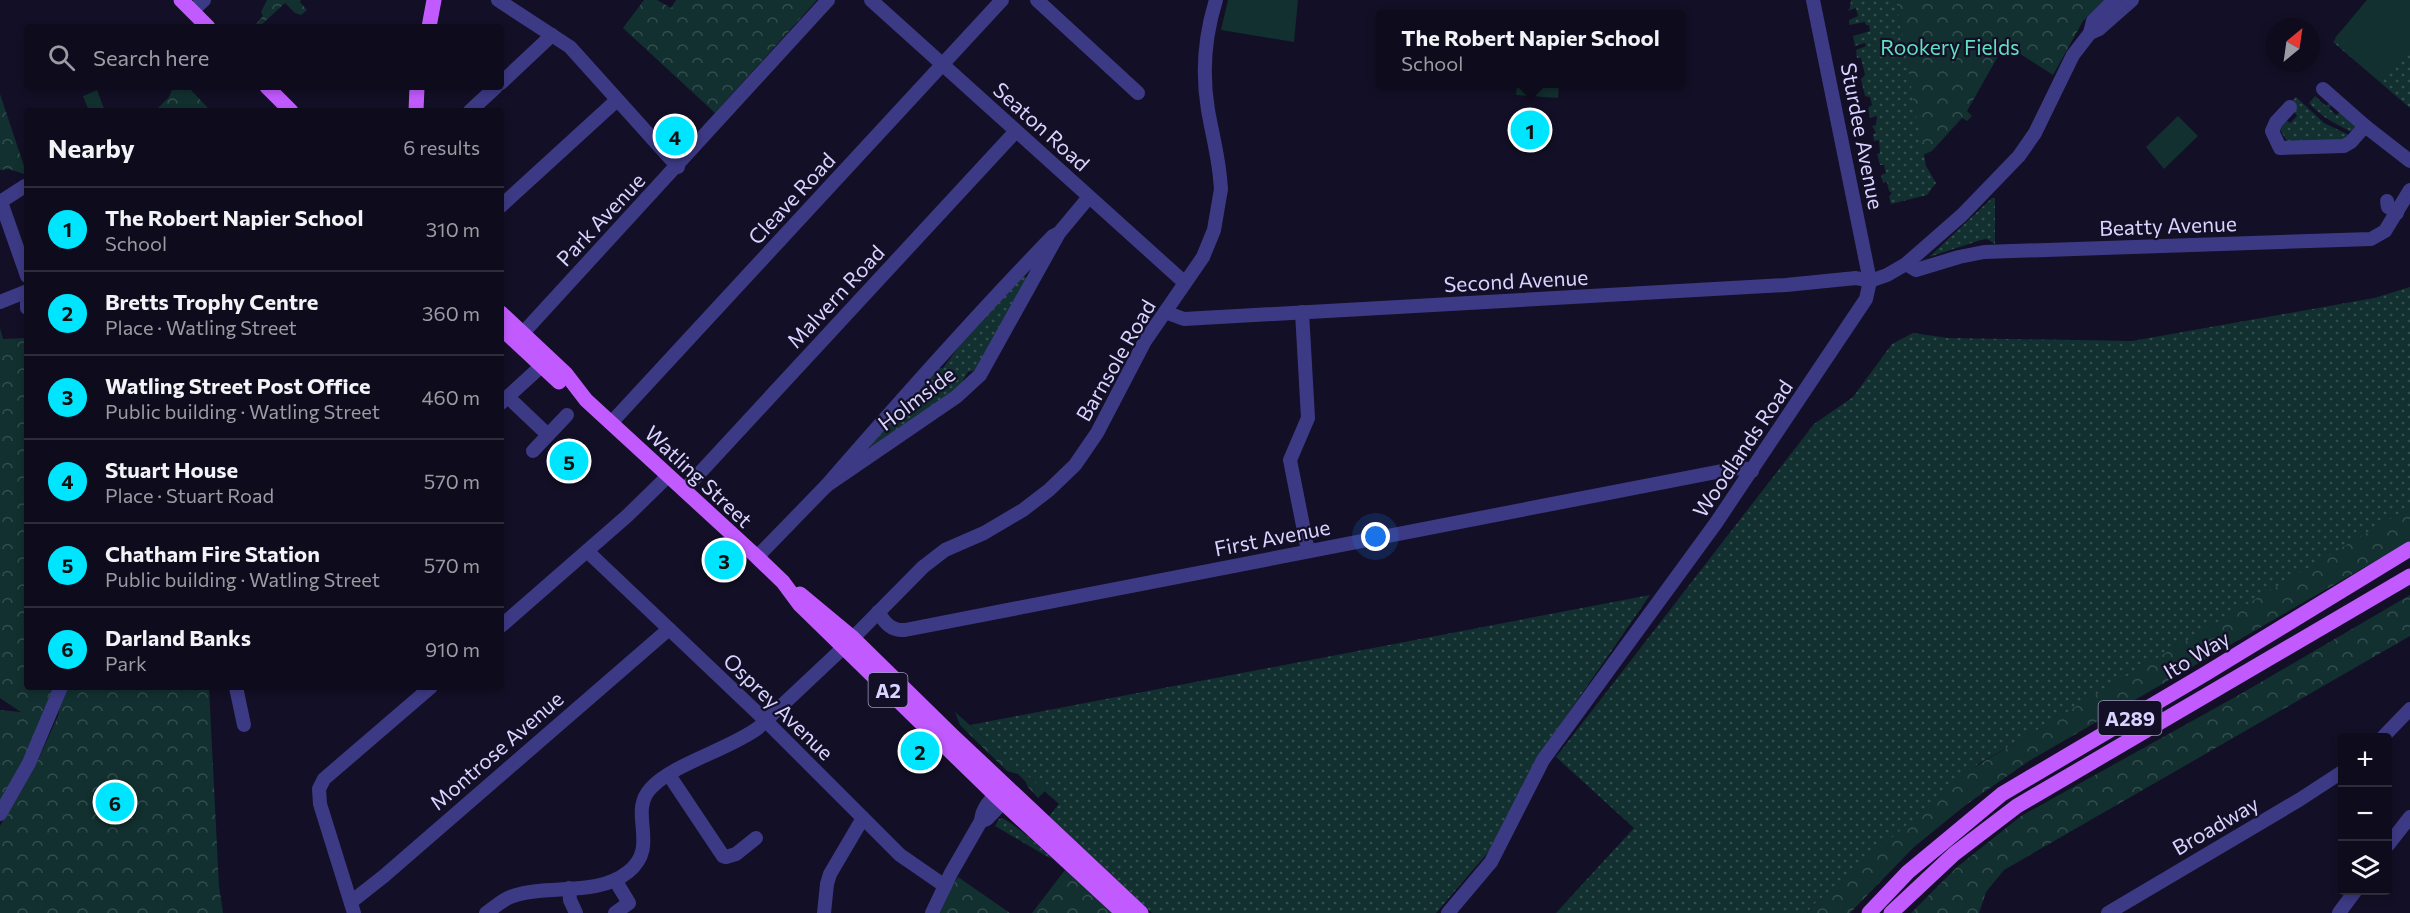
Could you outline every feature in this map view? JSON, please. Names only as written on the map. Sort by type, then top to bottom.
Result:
[{"type":"main road","points":[[430,24],[434,0]]},
{"type":"main road","points":[[187,6],[205,24]]},
{"type":"main road","points":[[270,90],[288,108]]},
{"type":"main road","points":[[416,108],[417,90]]},
{"type":"main road","name":"Watling Street","points":[[504,316],[523,333],[573,395],[586,400],[783,582],[807,598],[849,643],[1005,794]]},
{"type":"main road","name":"Watling Street","points":[[504,330],[546,362]]},
{"type":"main road","name":"Ito Way","points":[[1869,913],[1908,872],[2002,794],[2410,549]]},
{"type":"main road","name":"Ito Way","points":[[1890,913],[1954,854],[2017,806],[2410,576]]},
{"type":"main road","name":"Watling Street","points":[[849,643],[866,651],[1005,794]]},
{"type":"main road","name":"A2","points":[[1005,794],[1123,913]]},
{"type":"main road","name":"A2","points":[[1005,794],[1141,913]]},
{"type":"street","points":[[187,6],[204,0]]},
{"type":"street","points":[[498,0],[571,49],[678,167]]},
{"type":"street","name":"Park Avenue","points":[[523,333],[678,167],[828,0]]},
{"type":"street","name":"Seaton Road","points":[[871,0],[1185,283]]},
{"type":"street","name":"Cleave Road","points":[[610,423],[1002,0]]},
{"type":"street","points":[[1037,0],[1138,93]]},
{"type":"street","name":"Barnsole Road","points":[[615,880],[629,872],[641,858],[645,846],[642,829],[644,801],[650,789],[669,775],[746,736],[766,721],[849,643],[906,582],[932,559],[1023,510],[1067,473],[1097,433],[1140,349],[1203,257],[1214,230],[1221,189],[1205,89],[1209,22],[1216,0]]},
{"type":"street","name":"Sturdee Avenue","points":[[1814,0],[1870,280]]},
{"type":"street","points":[[1870,280],[1887,275],[1906,264],[1962,215],[2019,156],[2035,133],[2073,55],[2090,33],[2093,21],[2114,0]]},
{"type":"street","points":[[2090,33],[2099,29],[2132,0]]},
{"type":"street","points":[[504,80],[552,35]]},
{"type":"street","points":[[2324,88],[2365,126],[2410,161]]},
{"type":"street","points":[[473,108],[493,90]]},
{"type":"street","points":[[504,204],[617,100]]},
{"type":"street","points":[[2290,106],[2276,122],[2271,132],[2280,148],[2344,146],[2352,141],[2365,126]]},
{"type":"street","name":"Malvern Road","points":[[684,490],[1016,130]]},
{"type":"street","points":[[24,187],[0,202],[24,268]]},
{"type":"street","name":"Beatty Avenue","points":[[1906,264],[1916,270],[1959,256],[1984,252],[2371,239],[2384,232],[2410,190]]},
{"type":"street","name":"Holmside","points":[[826,486],[957,397],[980,375],[1059,233],[1089,197]]},
{"type":"street","points":[[2387,201],[2388,207],[2397,213]]},
{"type":"street","name":"Holmside","points":[[757,557],[826,486],[942,354],[1053,236],[1059,233]]},
{"type":"street","points":[[1026,264],[1038,274]]},
{"type":"street","name":"Second Avenue","points":[[1165,312],[1184,319],[1774,285],[1856,278],[1870,280]]},
{"type":"street","name":"Woodlands Road","points":[[1448,913],[1491,862],[1542,760],[1752,471],[1866,299],[1870,280]]},
{"type":"street","points":[[0,302],[24,292]]},
{"type":"street","points":[[1302,312],[1308,418],[1290,460],[1308,551]]},
{"type":"street","points":[[546,362],[505,400],[548,435]]},
{"type":"street","points":[[532,451],[567,415]]},
{"type":"street","name":"Holmside","points":[[860,447],[870,458]]},
{"type":"street","name":"First Avenue","points":[[878,612],[886,624],[895,629],[905,630],[1732,469],[1743,468],[1752,471]]},
{"type":"street","points":[[504,623],[668,476]]},
{"type":"street","name":"Osprey Avenue","points":[[587,551],[766,721],[900,855],[945,885]]},
{"type":"street","name":"Barnsole Road","points":[[866,651],[867,638],[879,617],[878,612]]},
{"type":"street","name":"Montrose Avenue","points":[[352,908],[377,882],[669,629]]},
{"type":"street","points":[[0,814],[34,754],[60,690]]},
{"type":"street","points":[[237,690],[244,725]]},
{"type":"street","points":[[352,908],[320,804],[319,790],[324,779],[428,690]]},
{"type":"street","points":[[2387,733],[2410,708]]},
{"type":"street","points":[[669,775],[723,856],[736,854],[756,838]]},
{"type":"street","name":"Broadway","points":[[2117,911],[2338,775]]},
{"type":"street","points":[[932,913],[981,821],[987,819],[1005,794]]},
{"type":"street","points":[[2391,841],[2410,817]]},
{"type":"street","points":[[824,913],[830,874],[863,818]]},
{"type":"street","points":[[486,913],[514,895],[596,885],[615,880],[633,908],[615,913]]},
{"type":"street","points":[[569,888],[570,900],[576,913]]},
{"type":"street","points":[[2339,913],[2353,895]]},
{"type":"green space","points":[[267,0],[301,0],[300,2],[307,10],[301,15],[295,13],[285,3],[262,24],[256,24],[263,16],[261,12]]},
{"type":"green space","points":[[644,0],[657,0],[671,8],[676,0],[817,0],[715,113],[623,28]]},
{"type":"green space","points":[[1228,0],[1298,0],[1294,42],[1221,30]]},
{"type":"green space","points":[[1851,0],[1896,0],[1926,166],[1936,183],[1927,195],[1891,204],[1889,196],[1892,193],[1889,191],[1887,182],[1883,183],[1881,175],[1886,173],[1884,165],[1880,165],[1877,154],[1880,153],[1879,140],[1874,141],[1873,134],[1876,133],[1872,126],[1876,125],[1877,116],[1870,118],[1868,108],[1872,105],[1870,97],[1865,96],[1861,79],[1865,75],[1861,58],[1857,58],[1856,50],[1866,46],[1865,43],[1855,46],[1853,36],[1870,31],[1869,25],[1865,22],[1849,25],[1849,20],[1858,16],[1856,8],[1847,11]]},
{"type":"green space","name":"Rookery Fields","points":[[1896,0],[2106,0],[2083,21],[2053,75],[2005,44],[1967,111],[1972,116],[1967,121],[1962,118],[1932,151],[1923,155]]},
{"type":"green space","points":[[2367,0],[2410,0],[2410,108],[2333,42]]},
{"type":"green space","points":[[2367,0],[2410,0],[2410,48],[2382,81],[2335,38]]},
{"type":"green space","points":[[1517,88],[1559,88],[1558,98],[1516,95]]},
{"type":"green space","points":[[97,90],[104,108],[88,108],[83,96]]},
{"type":"green space","points":[[172,90],[191,90],[208,108],[158,108],[169,97]]},
{"type":"green space","points":[[0,94],[24,166],[24,174],[9,169],[0,170]]},
{"type":"green space","points":[[2315,96],[2326,106],[2331,101],[2333,103],[2329,108],[2336,115],[2342,111],[2356,127],[2353,133],[2320,114],[2309,103]]},
{"type":"green space","points":[[2296,97],[2324,123],[2351,136],[2347,141],[2288,143],[2279,128],[2284,118],[2290,123],[2297,116],[2289,104]]},
{"type":"green space","points":[[2178,116],[2198,136],[2164,169],[2146,147]]},
{"type":"green space","points":[[1992,198],[1995,198],[1995,244],[1987,239],[1981,240],[1929,257]]},
{"type":"green space","points":[[1023,275],[1029,280],[981,366],[968,372],[959,387],[874,449],[866,443],[938,368],[943,368]]},
{"type":"green space","points":[[2410,287],[2410,519],[1978,764],[1812,906],[1807,913],[1556,913],[1634,828],[1556,757],[1814,424],[1853,397],[1892,344],[1913,333],[1948,338],[2132,341],[2374,298]]},
{"type":"green space","points":[[0,328],[3,339],[24,338],[24,690],[59,690],[0,805],[0,710],[21,712],[0,698]]},
{"type":"green space","points":[[2410,507],[2410,541],[2029,761],[1967,804],[1914,847],[1850,913],[1807,913],[1812,906],[1973,768]]},
{"type":"green space","points":[[1650,595],[1534,763],[1491,849],[1436,913],[1152,913],[1049,816],[1059,804],[970,725]]},
{"type":"green space","points":[[2410,595],[2410,636],[2004,870],[1986,892],[1979,913],[1911,913],[1956,868],[2021,816],[2237,696]]},
{"type":"green space","points":[[63,690],[209,690],[219,886],[223,913],[0,913],[0,826],[39,758],[58,716]]},
{"type":"green space","points":[[955,712],[1045,791],[1038,798],[1018,774],[1007,771],[960,725]]},
{"type":"green space","points":[[1002,818],[1021,831],[1053,860],[995,826]]},
{"type":"green space","points":[[1065,870],[1112,913],[1032,913]]},
{"type":"green space","points":[[958,877],[1010,913],[940,913]]},
{"type":"place","name":"The Robert Napier School","points":[[1530,130]]},
{"type":"place","name":"Stuart House","points":[[675,136]]},
{"type":"place","name":"Chatham Fire Station","points":[[569,461]]},
{"type":"place","name":"Watling Street Post Office","points":[[724,560]]},
{"type":"place","name":"Bretts Trophy Centre","points":[[920,751]]},
{"type":"place","name":"Darland Banks","points":[[115,802]]}]
